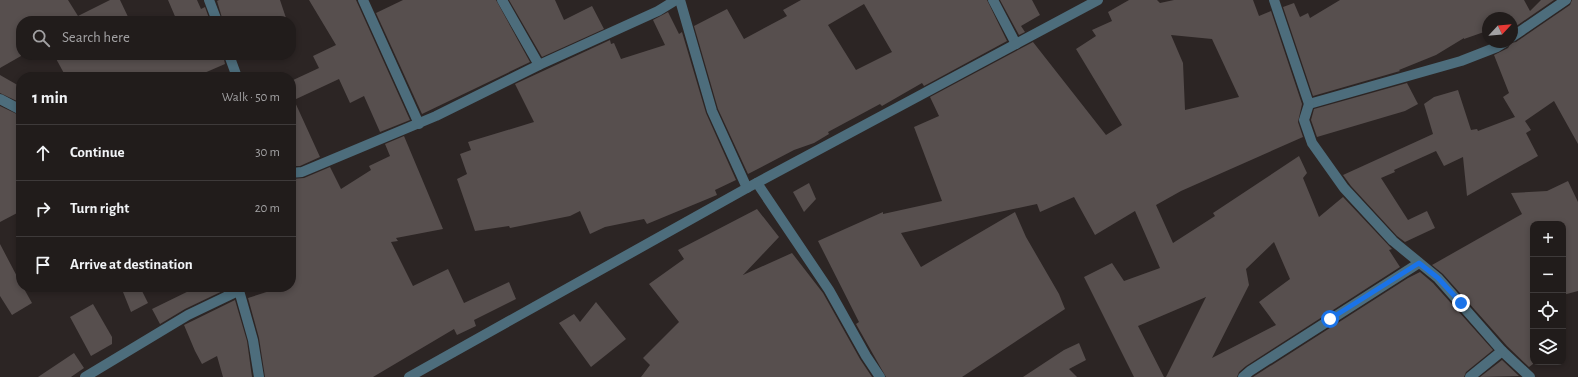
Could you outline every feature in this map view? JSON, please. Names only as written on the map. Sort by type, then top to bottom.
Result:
[{"type":"street","points":[[209,0],[215,16]]},
{"type":"street","points":[[363,0],[419,124]]},
{"type":"street","points":[[502,0],[539,65]]},
{"type":"street","points":[[296,173],[302,172],[419,124],[539,65],[658,11],[677,0],[712,111],[747,188]]},
{"type":"street","points":[[993,0],[1016,44]]},
{"type":"street","points":[[410,377],[747,188],[1098,0]]},
{"type":"street","points":[[1274,0],[1309,104],[1304,120],[1312,143],[1344,188],[1393,241],[1438,278],[1502,351],[1530,377]]},
{"type":"street","points":[[1518,33],[1566,0]]},
{"type":"street","points":[[1309,104],[1461,61],[1494,48]]},
{"type":"street","points":[[231,60],[235,72]]},
{"type":"street","points":[[0,99],[16,107]]},
{"type":"street","points":[[757,183],[829,290],[866,356],[880,377]]},
{"type":"street","points":[[1243,377],[1330,319],[1419,263]]},
{"type":"street","points":[[85,377],[188,315],[232,292]]},
{"type":"street","points":[[239,292],[253,340],[259,377]]},
{"type":"street","points":[[1470,377],[1502,351]]},
{"type":"building","points":[[0,0],[68,0],[78,16],[16,16],[16,59],[0,68]]},
{"type":"building","points":[[110,0],[120,0],[128,16],[78,16]]},
{"type":"building","points":[[168,0],[197,0],[201,9],[205,7],[208,16],[175,16]]},
{"type":"building","points":[[280,0],[285,16],[222,16],[217,1]]},
{"type":"building","points":[[309,0],[356,0],[410,120],[380,132],[364,96],[350,103],[339,79],[296,99],[296,79],[319,68],[313,56],[336,45]]},
{"type":"building","points":[[403,0],[496,0],[530,62],[422,114],[376,13]]},
{"type":"building","points":[[509,0],[555,0],[564,20],[592,6],[604,29],[542,57]]},
{"type":"building","points":[[801,0],[987,0],[1007,41],[924,86],[922,83],[882,106],[880,104],[828,132],[829,134],[814,143],[794,150],[748,174],[718,109],[694,26],[727,9],[744,39],[787,16],[783,10]],"holes":[[[864,4],[892,52],[856,70],[828,25]]]},
{"type":"building","points":[[1000,0],[1032,0],[1040,15],[1021,26],[1025,32],[1019,35]]},
{"type":"building","points":[[1129,0],[1157,0],[1160,3],[1174,0],[1253,0],[1259,16],[1271,11],[1302,104],[1298,122],[1303,137],[1181,191],[1156,205],[1173,243],[1215,216],[1213,213],[1299,156],[1307,173],[1303,178],[1319,217],[1343,197],[1392,249],[1389,250],[1400,267],[1246,366],[1239,372],[1237,377],[1166,377],[1206,297],[1138,326],[1164,377],[1134,377],[1084,277],[1112,263],[1124,281],[1160,268],[1135,211],[1095,235],[1074,197],[1040,212],[1037,204],[901,233],[921,267],[1015,212],[1026,237],[1059,294],[1065,309],[962,377],[886,377],[856,324],[859,322],[818,241],[883,212],[883,214],[942,201],[914,127],[939,116],[930,97],[1033,42],[1106,135],[1122,125],[1076,49],[1096,36],[1092,30],[1112,21],[1108,12]],"holes":[[[1171,35],[1212,39],[1239,97],[1185,110],[1183,63]],[[1274,242],[1290,279],[1259,302],[1276,325],[1212,358],[1249,285],[1246,269]]]},
{"type":"building","points":[[1340,0],[1524,0],[1530,11],[1541,0],[1554,0],[1518,25],[1518,12],[1482,12],[1482,33],[1464,38],[1436,55],[1399,70],[1400,71],[1313,96],[1283,7],[1294,3],[1300,17],[1308,13],[1310,18]]},
{"type":"building","points":[[1572,0],[1578,0],[1578,144],[1554,101],[1525,121],[1531,130],[1526,133],[1538,156],[1467,196],[1463,157],[1444,166],[1436,151],[1394,170],[1395,172],[1381,178],[1408,220],[1427,211],[1435,228],[1405,242],[1397,236],[1351,186],[1343,175],[1433,134],[1424,104],[1434,97],[1458,90],[1471,130],[1477,129],[1478,131],[1515,117],[1503,97],[1509,93],[1494,55],[1508,48],[1518,48],[1518,41],[1570,5]]},
{"type":"building","points":[[668,12],[679,34],[682,32],[706,113],[736,180],[715,190],[717,195],[647,224],[644,219],[605,227],[590,234],[580,211],[570,216],[510,228],[509,226],[475,231],[457,179],[467,174],[460,154],[471,150],[468,142],[534,122],[515,84],[610,40],[611,44],[614,43],[621,59],[665,45],[653,20]]},
{"type":"building","points":[[57,60],[224,60],[225,64],[207,72],[63,72]]},
{"type":"building","points":[[0,75],[16,84],[16,101],[0,93]]},
{"type":"building","points":[[1407,83],[1418,104],[1405,111],[1317,137],[1311,120],[1314,109]]},
{"type":"building","points":[[296,104],[320,157],[300,166],[296,166]]},
{"type":"building","points":[[0,106],[16,114],[16,214],[0,222]]},
{"type":"building","points":[[404,136],[443,229],[396,238],[398,241],[391,242],[413,286],[448,269],[464,303],[509,282],[516,299],[474,320],[476,326],[457,335],[454,329],[373,377],[265,377],[259,338],[248,298],[267,292],[296,292],[296,179],[304,178],[330,167],[341,189],[371,170],[369,166],[390,156],[385,144]]},
{"type":"building","points":[[1568,181],[1578,202],[1578,291],[1566,294],[1566,221],[1530,221],[1530,365],[1532,365],[1529,367],[1507,346],[1443,274],[1432,265],[1522,214],[1511,193],[1547,191]]},
{"type":"building","points":[[809,183],[816,199],[804,212],[793,192]]},
{"type":"building","points":[[757,209],[779,237],[743,275],[792,253],[823,293],[860,359],[872,377],[641,377],[650,365],[643,358],[679,322],[649,284],[684,259],[678,250]]},
{"type":"building","points":[[0,244],[16,274],[16,292],[26,292],[32,303],[12,315],[0,296]]},
{"type":"building","points":[[1420,272],[1433,283],[1493,350],[1466,372],[1464,377],[1253,377],[1408,278]]},
{"type":"building","points":[[123,292],[142,292],[148,303],[131,312]]},
{"type":"building","points":[[187,292],[221,292],[185,309],[160,324],[152,309]]},
{"type":"building","points":[[235,300],[247,341],[252,377],[223,377],[217,356],[202,364],[184,325]]},
{"type":"building","points":[[596,302],[626,339],[591,367],[559,323],[574,314],[580,322]]},
{"type":"building","points":[[93,304],[112,337],[112,344],[91,356],[70,317]]},
{"type":"building","points":[[1079,343],[1086,360],[1069,369],[1077,377],[1023,377],[1064,350]]},
{"type":"building","points":[[74,353],[84,368],[71,377],[38,377]]},
{"type":"building","points":[[1502,360],[1519,376],[1480,377]]},
{"type":"route","points":[[1330,319],[1419,263],[1438,278],[1461,303]]}]
